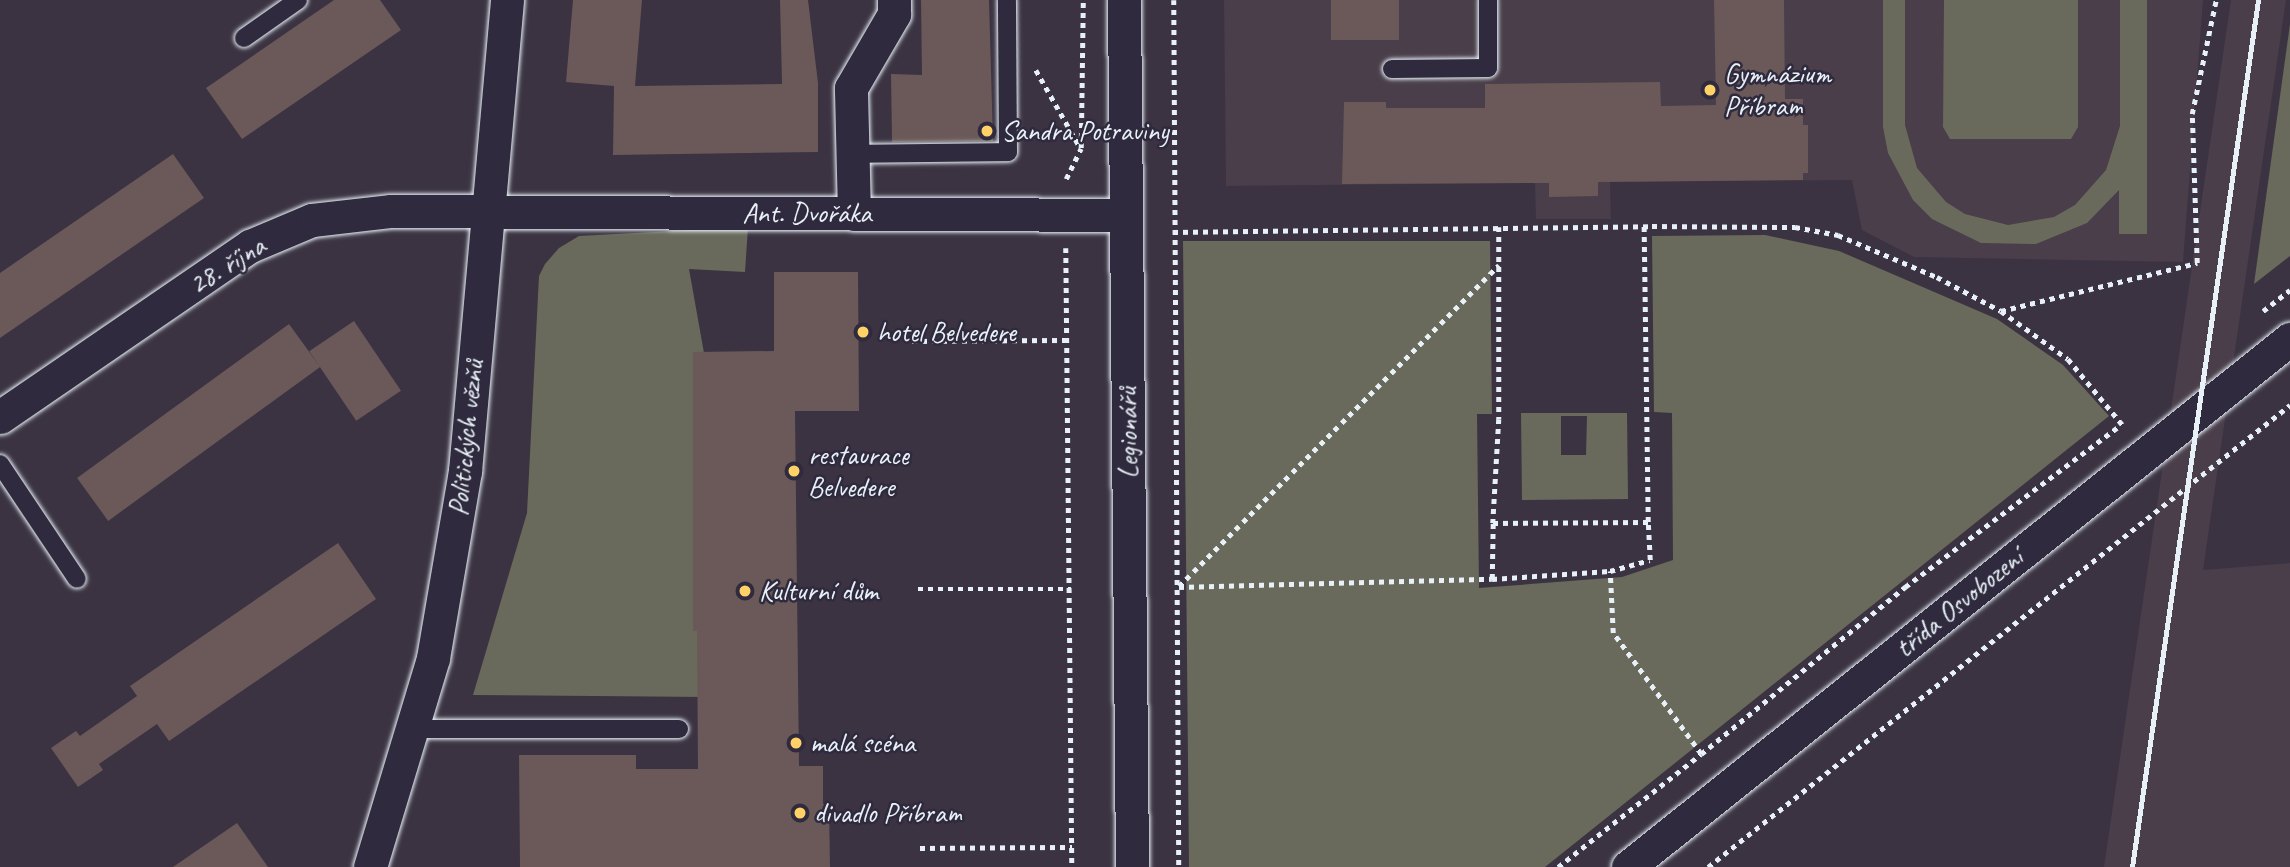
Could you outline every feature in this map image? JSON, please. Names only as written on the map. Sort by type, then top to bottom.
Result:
[{"type":"street","name":"Politických vězňů","points":[[370,867],[414,729],[433,658],[465,471],[507,0]]},
{"type":"street","points":[[854,214],[851,88],[894,14],[894,0]]},
{"type":"street","name":"Legionářů","points":[[1124,0],[1132,867]]},
{"type":"street","name":"28. října","points":[[0,417],[250,246],[312,220],[391,211],[489,211]]},
{"type":"street","name":"Ant. Dvořáka","points":[[489,211],[1126,215]]},
{"type":"street","name":"třída Osvobození","points":[[1628,867],[2290,338]]},
{"type":"lane","points":[[244,38],[298,0]]},
{"type":"lane","points":[[852,154],[1009,152],[1007,0]]},
{"type":"lane","points":[[1392,69],[1488,68],[1488,0]]},
{"type":"lane","points":[[0,464],[77,579]]},
{"type":"lane","points":[[414,729],[678,729]]},
{"type":"path","points":[[1065,180],[1081,148],[1083,0]]},
{"type":"path","points":[[1174,0],[1173,232],[1180,867]]},
{"type":"path","points":[[2001,311],[2197,262],[2192,114],[2216,0]]},
{"type":"path","points":[[1034,67],[1081,148]]},
{"type":"path","points":[[1173,232],[1644,226],[1795,227],[1838,235],[1937,277],[2001,311],[2068,359],[2122,424]]},
{"type":"path","points":[[1179,587],[1492,579],[1610,571],[1650,560],[1644,226]]},
{"type":"path","points":[[1492,579],[1499,419],[1499,228]]},
{"type":"path","points":[[1066,235],[1072,867]]},
{"type":"path","points":[[1179,587],[1499,265]]},
{"type":"path","points":[[2259,315],[2290,290]]},
{"type":"path","points":[[912,341],[1067,340]]},
{"type":"path","points":[[1709,867],[2290,405]]},
{"type":"path","points":[[1558,867],[1905,587],[2133,416]]},
{"type":"path","points":[[1493,523],[1648,522]]},
{"type":"path","points":[[1610,571],[1613,633],[1701,754]]},
{"type":"path","points":[[918,589],[1070,589]]},
{"type":"path","points":[[920,848],[1072,847]]},
{"type":"shaded area","name":"Gymnázium Příbram","points":[[1224,0],[2203,0],[2183,262],[1914,257],[1862,230],[1852,180],[1610,182],[1611,219],[1536,219],[1535,183],[1226,186]]},
{"type":"shaded area","points":[[2231,0],[2286,0],[2203,570],[2290,563],[2290,867],[2104,867]]},
{"type":"green space","points":[[1883,0],[1905,0],[1905,125],[1917,168],[1946,202],[1965,214],[2008,225],[2054,217],[2075,205],[2106,170],[2120,126],[2120,0],[2147,0],[2147,234],[2119,234],[2119,190],[2087,223],[2036,244],[1981,243],[1932,219],[1913,200],[1888,153],[1883,127]]},
{"type":"green space","points":[[1944,0],[2078,0],[2078,127],[2071,139],[1950,139],[1943,127]]},
{"type":"green space","points":[[2290,24],[2290,256],[2254,284]]},
{"type":"green space","points":[[748,227],[745,272],[689,269],[704,353],[707,697],[473,695],[527,513],[539,276],[545,264],[559,248],[579,236]]},
{"type":"green space","points":[[1765,235],[1839,251],[1997,319],[2063,365],[2109,416],[1545,867],[1189,867],[1183,241],[1490,241],[1492,414],[1477,414],[1479,588],[1622,577],[1673,560],[1672,413],[1654,412],[1652,236]]},
{"type":"green space","points":[[1521,413],[1627,413],[1628,499],[1522,500]],"holes":[[[1561,416],[1587,416],[1586,455],[1561,455]]]},
{"type":"building","points":[[334,0],[380,0],[401,30],[242,139],[206,88]]},
{"type":"building","points":[[573,0],[642,0],[635,86],[782,84],[780,0],[808,0],[818,83],[818,152],[613,155],[614,86],[566,82]]},
{"type":"building","points":[[921,0],[989,0],[993,141],[892,142],[891,74],[922,75]]},
{"type":"building","points":[[1331,0],[1399,0],[1399,40],[1331,40]]},
{"type":"building","points":[[1714,0],[1784,0],[1785,99],[1803,99],[1803,125],[1808,125],[1808,173],[1803,173],[1803,180],[1598,182],[1598,196],[1549,197],[1549,183],[1342,184],[1344,102],[1386,102],[1386,108],[1485,108],[1485,84],[1660,82],[1661,106],[1716,105]]},
{"type":"building","points":[[173,154],[204,198],[0,338],[0,273]]},
{"type":"building","name":"Kulturní dům","points":[[774,272],[858,272],[859,411],[795,411],[799,766],[823,766],[823,804],[829,804],[830,867],[520,867],[519,755],[636,755],[636,769],[698,769],[697,631],[693,631],[693,352],[774,351]]},
{"type":"building","points":[[354,321],[401,391],[356,421],[309,351]]},
{"type":"building","points":[[289,324],[320,367],[108,521],[77,478]]},
{"type":"building","points":[[338,543],[376,599],[169,741],[157,724],[99,764],[103,770],[78,787],[51,748],[76,731],[80,736],[137,696],[130,686]]},
{"type":"building","points":[[237,823],[268,867],[173,867]]},
{"type":"railway","points":[[2132,867],[2258,0]]},
{"type":"place","name":"Gymnázium Příbram","points":[[1710,90]]},
{"type":"place","name":"Sandra Potraviny","points":[[987,131]]},
{"type":"place","name":"hotel Belvedere","points":[[863,332]]},
{"type":"place","name":"restaurace Belvedere","points":[[794,471]]},
{"type":"place","name":"Kulturní dům","points":[[745,591]]},
{"type":"place","name":"malá scéna","points":[[796,743]]},
{"type":"place","name":"divadlo Příbram","points":[[800,813]]}]
